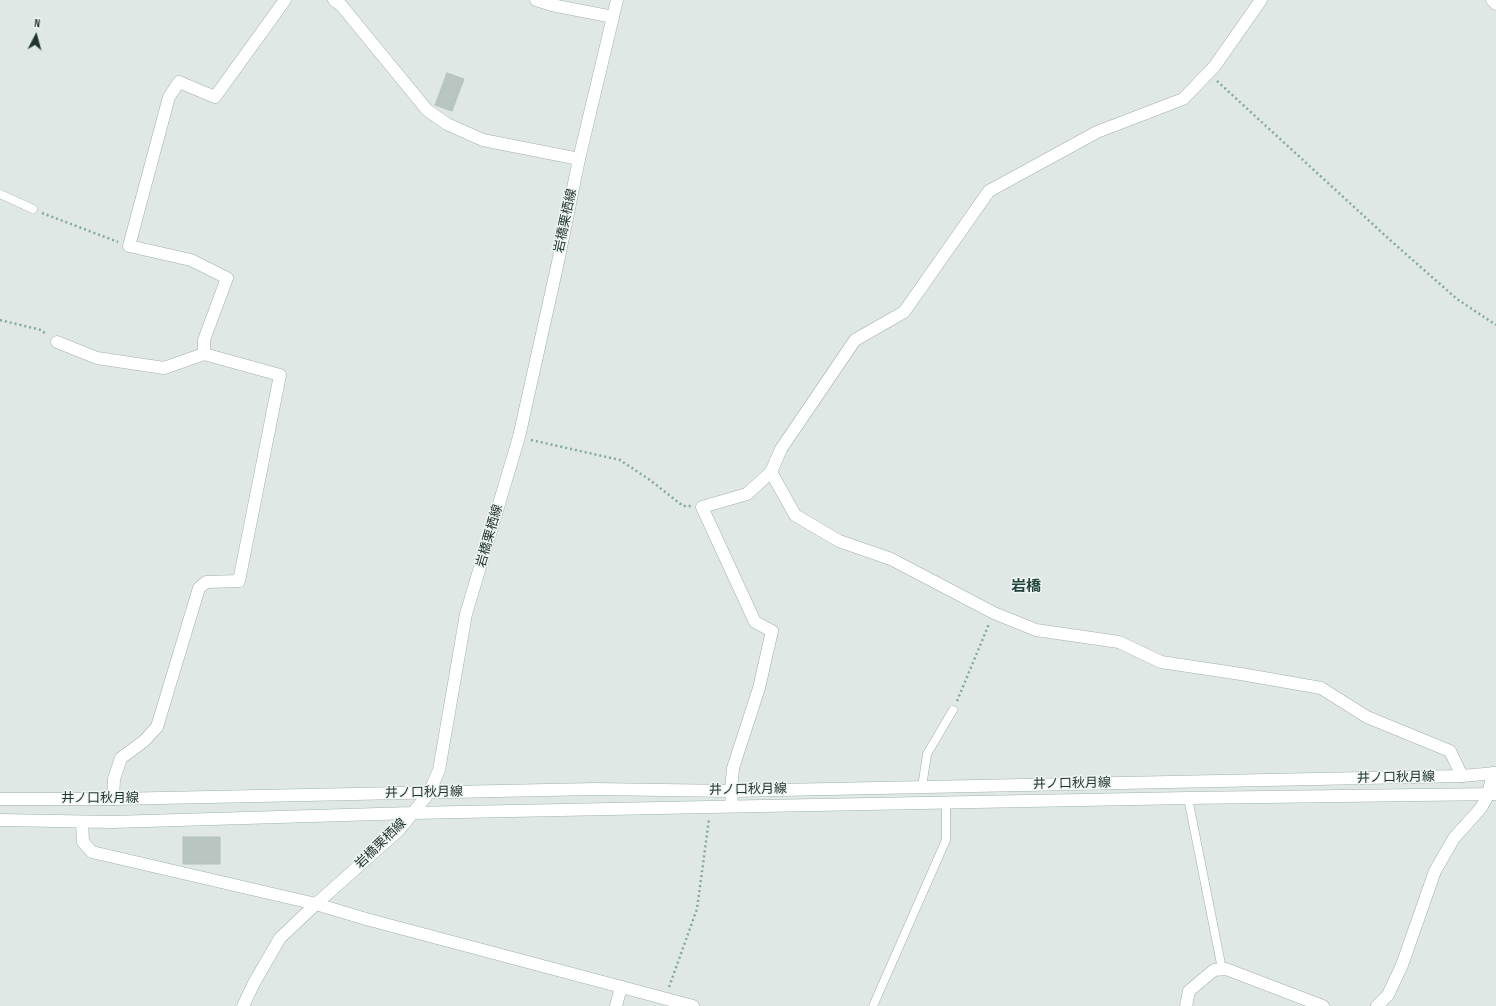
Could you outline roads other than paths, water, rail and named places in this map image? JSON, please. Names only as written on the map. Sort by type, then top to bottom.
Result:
[{"type":"street","points":[[204,354],[204,340],[227,278],[191,260],[129,246],[169,97],[179,82],[215,97],[286,0]]},
{"type":"street","points":[[334,0],[341,5],[427,110],[447,124],[483,140],[579,160]]},
{"type":"street","points":[[536,0],[552,5],[613,17]]},
{"type":"street","name":"岩橋栗栖線","points":[[243,1006],[254,982],[280,938],[399,830],[429,792],[439,770],[466,614],[518,437],[558,262],[579,160],[617,0]]},
{"type":"street","points":[[732,806],[731,791],[733,768],[758,688],[772,631],[755,622],[702,507],[747,494],[771,472],[781,449],[855,340],[904,312],[989,191],[1097,132],[1183,99],[1214,67],[1261,0]]},
{"type":"street","points":[[1492,0],[1496,4]]},
{"type":"street","points":[[57,342],[97,358],[164,368],[204,354],[280,375],[239,582],[206,582],[199,588],[157,727],[144,740],[121,758],[114,779],[113,800]]},
{"type":"street","points":[[771,472],[795,515],[839,541],[891,559],[994,613],[1036,630],[1119,642],[1161,662],[1321,688],[1367,717],[1450,751],[1462,776]]},
{"type":"street","points":[[1376,1006],[1388,995],[1402,965],[1435,871],[1454,838],[1492,794],[1494,773]]},
{"type":"street","name":"井ノ口秋月線","points":[[0,799],[113,800],[595,789],[731,791],[1462,776],[1494,773]]},
{"type":"street","name":"井ノ口秋月線","points":[[0,820],[82,822],[732,806],[1492,794]]},
{"type":"street","points":[[82,822],[83,842],[92,852],[316,904],[366,919],[693,1006]]},
{"type":"street","points":[[1186,1006],[1189,991],[1214,970],[1222,969],[1226,969],[1323,1006]]},
{"type":"street","points":[[616,1006],[621,987]]},
{"type":"lane","points":[[0,194],[33,209]]},
{"type":"lane","points":[[922,787],[927,754],[953,710]]},
{"type":"lane","points":[[1188,798],[1222,969]]},
{"type":"lane","points":[[873,1006],[946,840],[946,802]]},
{"type":"district","name":"岩橋","points":[[1026,587]]}]
